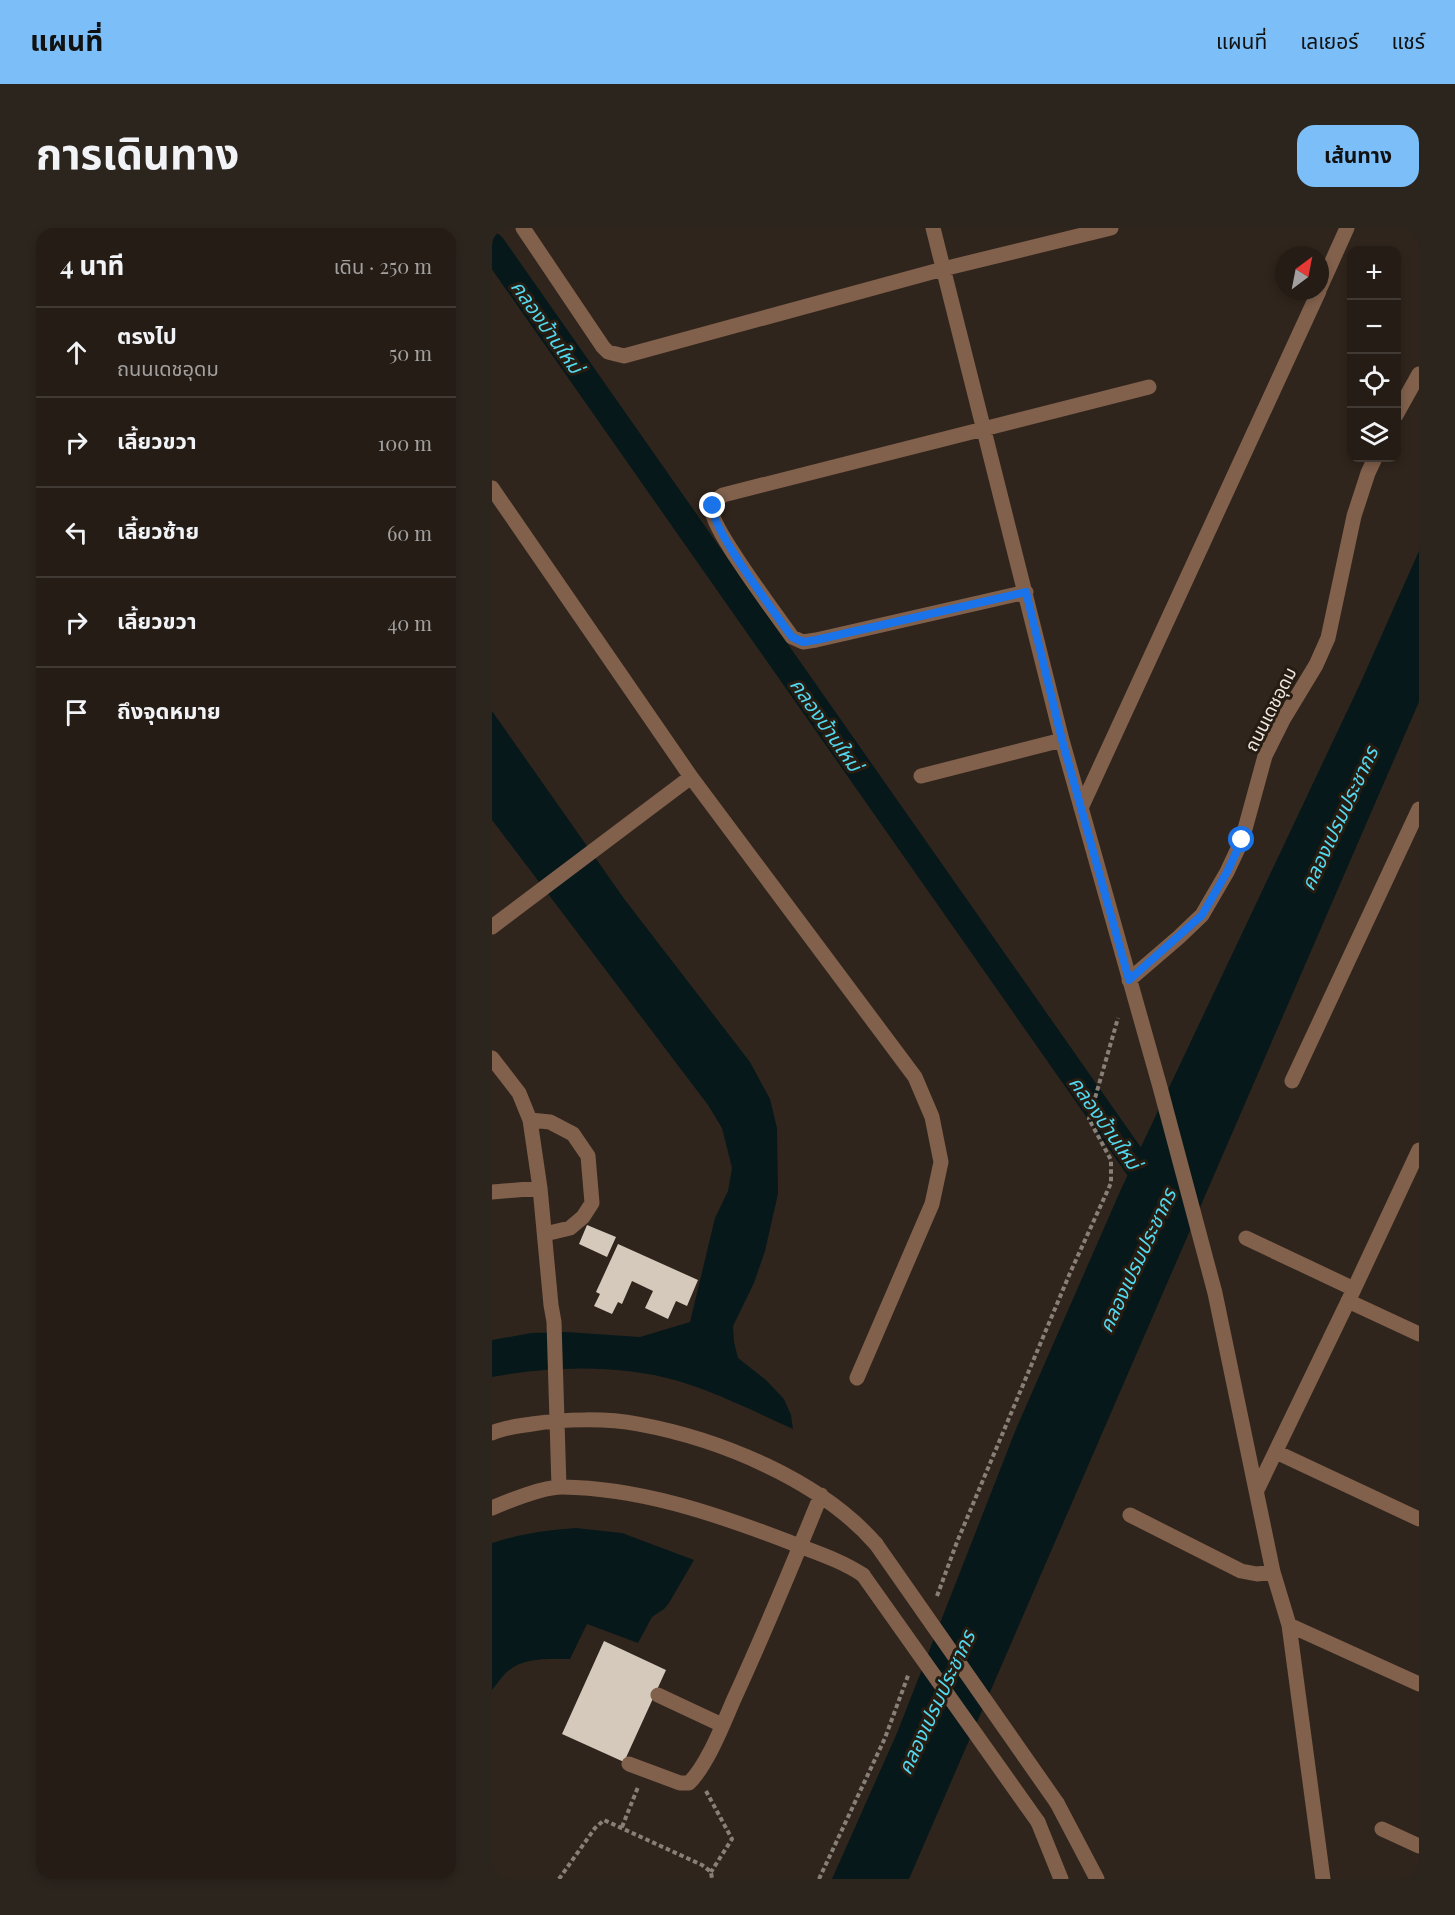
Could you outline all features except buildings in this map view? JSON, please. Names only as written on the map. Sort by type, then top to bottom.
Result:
[{"type":"street","points":[[523,228],[603,347],[608,352],[624,356],[943,269],[1111,228]]},
{"type":"street","points":[[933,228],[1062,740],[1160,1087],[1215,1293],[1273,1572],[1289,1625],[1323,1879]]},
{"type":"street","points":[[1329,267],[1347,228]]},
{"type":"street","points":[[1081,807],[1314,300]]},
{"type":"street","points":[[1400,408],[1419,375]]},
{"type":"street","points":[[1026,592],[803,642],[792,637],[723,538],[711,511],[715,502],[723,495],[1149,387]]},
{"type":"street","name":"ถนนเดชอุดม","points":[[1129,980],[1202,915],[1227,872],[1242,840],[1265,756],[1284,718],[1316,665],[1328,638],[1354,516],[1373,462]]},
{"type":"street","points":[[492,488],[691,777],[915,1077],[932,1117],[941,1162],[932,1204],[857,1378]]},
{"type":"street","points":[[921,776],[1062,740]]},
{"type":"street","points":[[492,927],[691,777]]},
{"type":"street","points":[[1292,1081],[1419,809]]},
{"type":"street","points":[[492,1058],[519,1093],[530,1120],[540,1188],[554,1322],[560,1487]]},
{"type":"street","points":[[530,1120],[550,1122],[573,1134],[588,1156],[592,1203],[583,1217],[570,1228],[544,1234]]},
{"type":"street","points":[[1257,1490],[1419,1150]]},
{"type":"street","points":[[492,1192],[540,1188]]},
{"type":"street","points":[[1246,1239],[1419,1334]]},
{"type":"street","points":[[492,1433],[501,1429],[557,1420],[635,1423],[686,1436],[754,1460],[821,1495],[876,1544],[1057,1803],[1096,1879]]},
{"type":"street","points":[[1276,1452],[1419,1519]]},
{"type":"street","points":[[492,1508],[518,1497],[560,1487],[625,1492],[733,1521],[847,1564],[863,1575],[1038,1822],[1062,1879]]},
{"type":"street","points":[[629,1764],[680,1784],[689,1784],[697,1775],[770,1619],[821,1495]]},
{"type":"street","points":[[1130,1515],[1241,1571],[1257,1574],[1273,1572]]},
{"type":"street","points":[[1289,1625],[1419,1684]]},
{"type":"street","points":[[657,1695],[722,1725]]},
{"type":"street","points":[[1382,1829],[1419,1846]]},
{"type":"path","points":[[937,1597],[1035,1356],[1111,1183],[1111,1160],[1089,1119],[1129,980]]},
{"type":"path","points":[[819,1879],[885,1738],[913,1662]]},
{"type":"path","points":[[622,1827],[644,1770]]},
{"type":"path","points":[[697,1775],[732,1839],[711,1872]]},
{"type":"path","points":[[559,1879],[595,1828],[604,1820],[702,1864],[711,1872],[712,1879]]},
{"type":"water","name":"คลองเปรมประชากร","points":[[1419,551],[1419,702],[909,1879],[832,1879],[897,1733],[1016,1429],[1122,1187],[1360,684]]},
{"type":"water","points":[[492,711],[625,900],[750,1062],[770,1099],[777,1128],[778,1194],[765,1251],[754,1283],[733,1326],[734,1342],[738,1358],[766,1380],[784,1399],[791,1415],[793,1429],[708,1391],[656,1375],[586,1368],[492,1377],[492,1340],[531,1333],[566,1332],[640,1337],[690,1322],[715,1218],[728,1191],[732,1168],[722,1128],[708,1105],[492,820]]},
{"type":"water","points":[[576,1528],[622,1533],[694,1560],[669,1603],[652,1617],[638,1643],[587,1624],[570,1659],[521,1663],[508,1671],[492,1690],[492,1543],[533,1533]]},
{"type":"waterway","name":"คลองบ้านใหม่","points":[[492,246],[1155,1191]]},
{"type":"route","points":[[713,506],[711,511],[723,538],[792,637],[803,642],[1026,592],[1062,740],[1129,980],[1202,915],[1227,872],[1242,840]]}]
